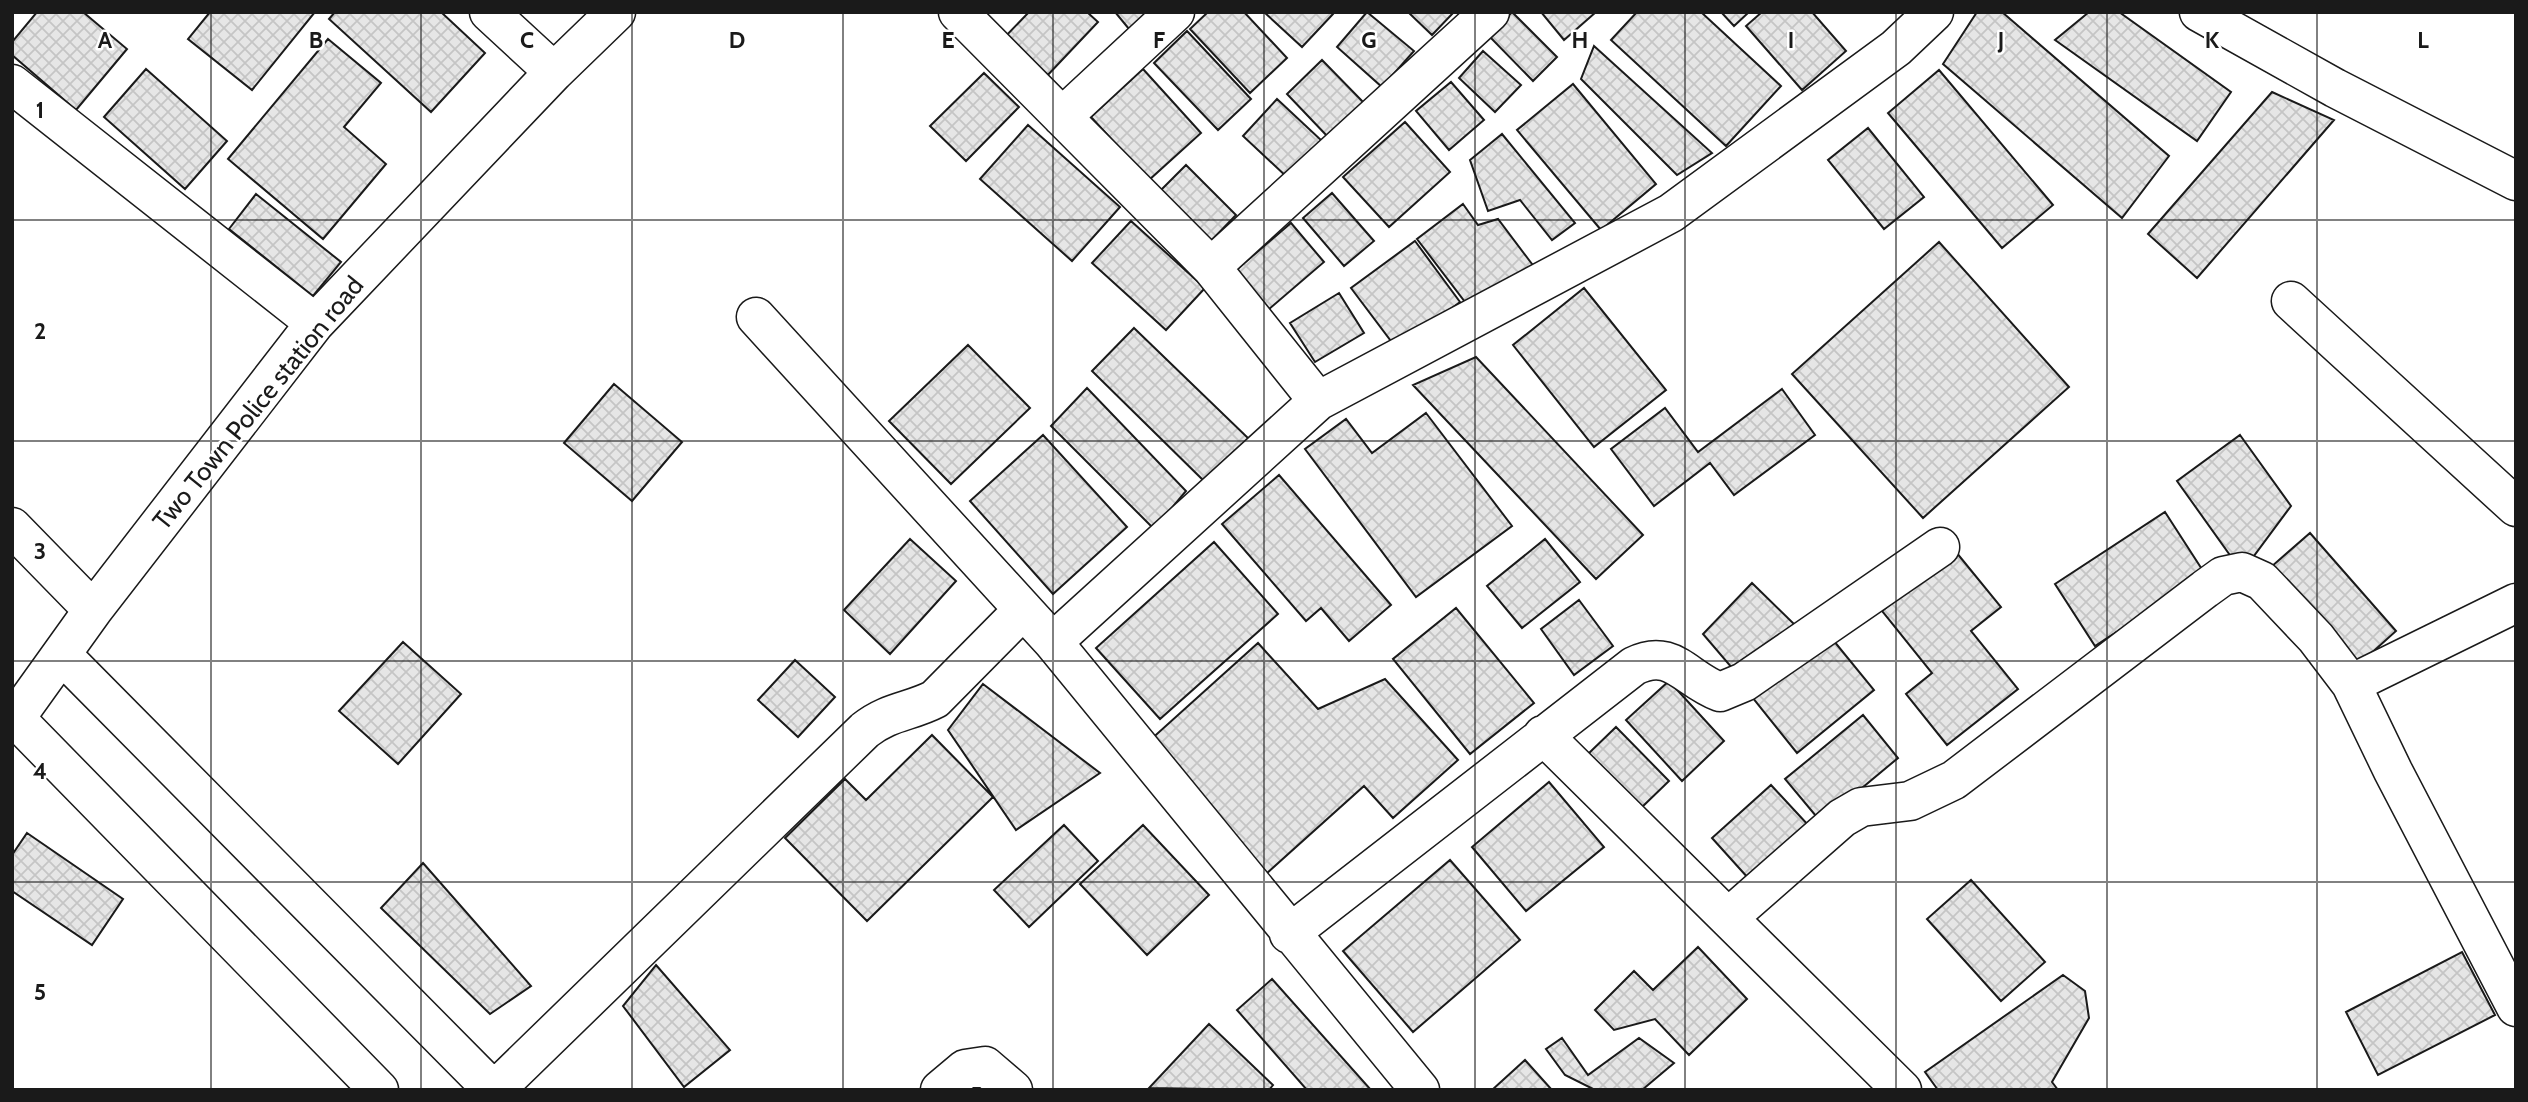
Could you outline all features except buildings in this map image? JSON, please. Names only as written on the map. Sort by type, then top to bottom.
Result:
[{"type":"street","points":[[489,12],[554,72]]},
{"type":"street","name":"Two Town Police station road","points":[[14,721],[93,610],[315,323],[554,72],[617,12]]},
{"type":"street","points":[[958,12],[1211,267],[1318,401]]},
{"type":"street","points":[[1062,117],[1175,12]]},
{"type":"street","points":[[1211,267],[1490,12]]},
{"type":"street","points":[[1053,642],[1318,401],[1671,213],[1896,48],[1934,12]]},
{"type":"street","points":[[2199,12],[2334,88],[2516,181]]},
{"type":"street","points":[[12,83],[315,323]]},
{"type":"street","points":[[2291,301],[2516,507]]},
{"type":"street","points":[[756,317],[1053,642],[1289,934],[1420,1090]]},
{"type":"street","points":[[12,527],[93,610]]},
{"type":"street","points":[[1289,934],[1634,666],[1650,658],[1672,663],[1700,685],[1720,692],[1744,682],[1940,547]]},
{"type":"street","points":[[1728,918],[1842,818],[1861,807],[1910,801],[1954,780],[2223,576],[2242,572],[2262,581],[2316,638],[2351,684],[2411,807],[2516,1007]]},
{"type":"street","points":[[2351,684],[2516,603]]},
{"type":"street","points":[[62,655],[494,1090],[865,730],[895,711],[920,706],[935,699],[1023,610]]},
{"type":"street","points":[[14,721],[379,1090]]},
{"type":"street","points":[[1543,735],[1902,1090]]},
{"type":"street","points":[[940,1090],[965,1069],[985,1066],[1013,1090]]}]
